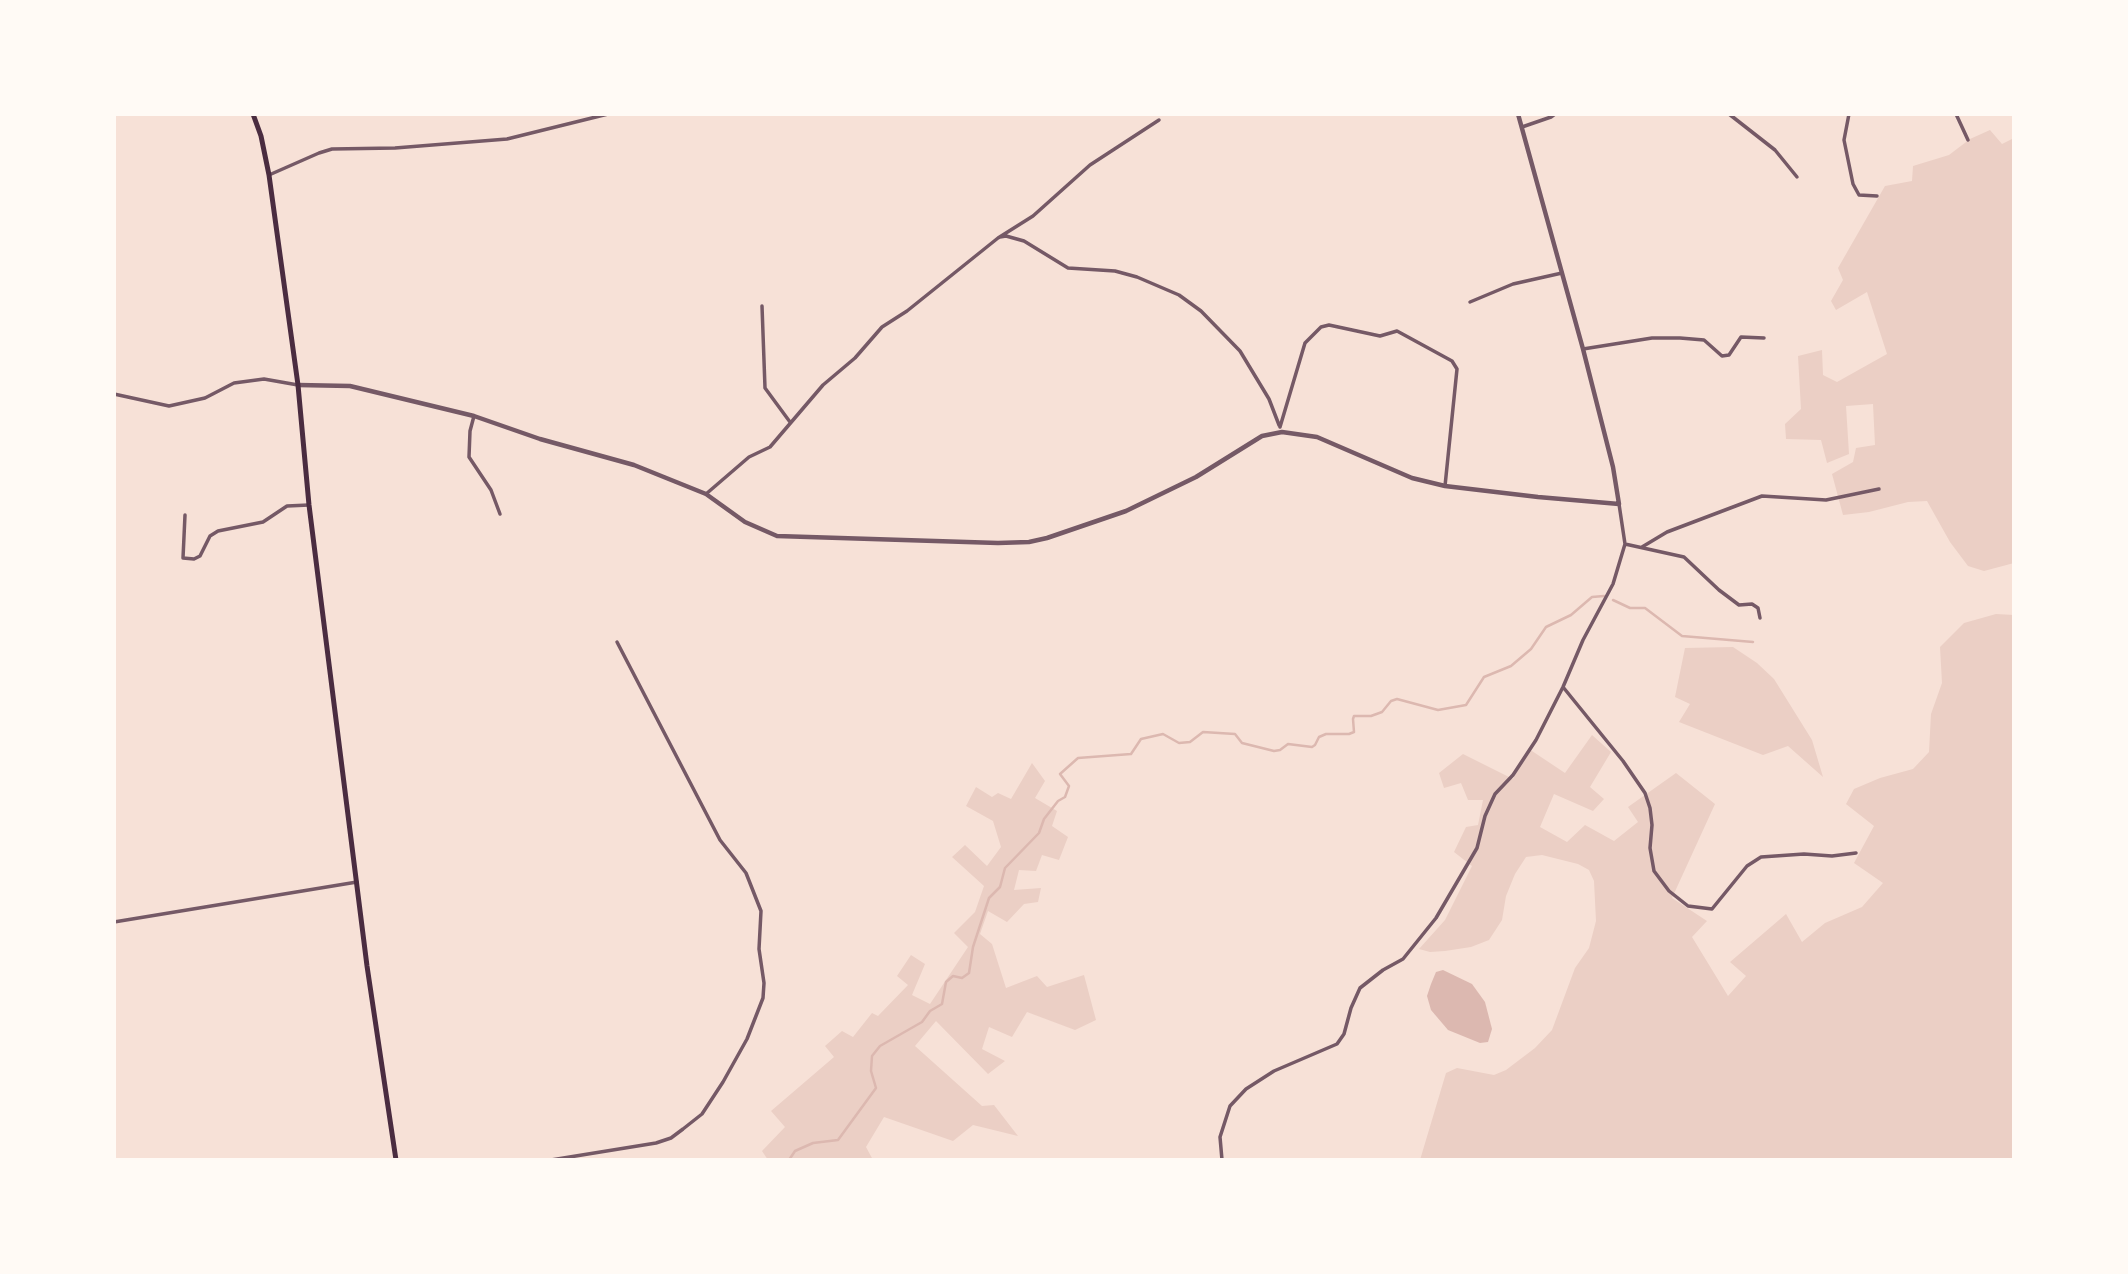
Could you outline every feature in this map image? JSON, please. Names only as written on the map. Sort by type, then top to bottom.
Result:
[{"type":"main road","points":[[253,114],[261,136],[269,175],[298,385],[309,505],[367,966],[396,1160]]},
{"type":"street","points":[[269,175],[332,149],[395,148],[507,139],[608,114]]},
{"type":"street","points":[[1222,1160],[1220,1137],[1230,1106],[1246,1089],[1274,1072],[1337,1044],[1344,1034],[1360,988],[1403,959],[1423,936],[1477,848],[1485,816],[1495,794],[1513,775],[1536,740],[1583,640],[1613,584],[1625,544],[1614,467],[1518,114]]},
{"type":"street","points":[[1522,127],[1555,114]]},
{"type":"street","points":[[1729,114],[1775,150],[1797,177]]},
{"type":"street","points":[[1849,114],[1844,140],[1853,184],[1859,195],[1877,196]]},
{"type":"street","points":[[1956,114],[1968,140]]},
{"type":"street","points":[[706,494],[749,457],[769,447],[823,385],[855,358],[882,327],[907,311],[998,238],[1032,216],[1090,165],[1159,120]]},
{"type":"street","points":[[998,238],[1006,236],[1024,241],[1068,268],[1115,271],[1137,277],[1179,295],[1201,310],[1240,351],[1269,399],[1281,429]]},
{"type":"street","points":[[1470,302],[1513,284],[1562,273]]},
{"type":"street","points":[[762,306],[763,380],[765,388],[790,422]]},
{"type":"street","points":[[1281,429],[1305,343],[1321,327],[1329,325],[1380,336],[1397,331],[1452,361],[1457,369],[1445,486]]},
{"type":"street","points":[[1583,349],[1652,338],[1680,338],[1704,340],[1722,356],[1729,355],[1741,337],[1764,338]]},
{"type":"street","points":[[114,394],[169,407],[205,398],[234,383],[264,379],[298,385],[350,386],[474,416],[540,439],[634,465],[706,494],[745,522],[778,536],[876,541],[1029,542],[1126,511],[1196,477],[1262,436],[1281,429],[1317,437],[1412,478],[1445,486],[1619,504]]},
{"type":"street","points":[[474,416],[470,431],[469,457],[491,490],[500,513]]},
{"type":"street","points":[[1642,547],[1667,532],[1762,496],[1826,500],[1879,489]]},
{"type":"street","points":[[185,515],[183,558],[194,559],[200,556],[210,536],[218,531],[263,522],[287,506],[309,505]]},
{"type":"street","points":[[1625,544],[1684,556],[1719,590],[1739,605],[1752,604],[1758,608],[1760,618]]},
{"type":"street","points":[[551,1160],[656,1143],[671,1138],[683,1129],[702,1114],[723,1082],[747,1039],[763,998],[764,983],[759,949],[761,911],[746,873],[720,839],[617,642]]},
{"type":"street","points":[[1563,687],[1623,761],[1645,793],[1652,825],[1650,848],[1654,871],[1669,891],[1688,906],[1712,909],[1747,866],[1760,857],[1856,853]]},
{"type":"street","points":[[114,922],[357,882]]},
{"type":"shaded area","points":[[1990,130],[2002,144],[2014,138],[2014,563],[1984,571],[1968,566],[1950,542],[1927,501],[1908,502],[1869,512],[1843,515],[1832,474],[1853,462],[1856,448],[1875,445],[1873,404],[1846,406],[1849,454],[1827,463],[1821,440],[1786,439],[1785,424],[1801,409],[1798,356],[1822,350],[1823,375],[1837,382],[1887,354],[1867,292],[1836,310],[1831,301],[1843,280],[1838,268],[1885,186],[1912,181],[1913,166],[1949,155],[1970,139]]},
{"type":"shaded area","points":[[1996,614],[2014,615],[2014,1160],[1420,1160],[1446,1073],[1457,1068],[1494,1075],[1506,1070],[1535,1048],[1552,1030],[1575,968],[1589,948],[1596,921],[1594,881],[1589,870],[1578,864],[1542,855],[1526,857],[1506,896],[1502,920],[1489,940],[1471,947],[1445,951],[1430,952],[1419,949],[1445,920],[1472,866],[1454,852],[1466,827],[1478,825],[1483,800],[1468,800],[1461,783],[1444,788],[1439,773],[1463,754],[1513,779],[1529,749],[1565,773],[1592,735],[1611,752],[1590,787],[1604,799],[1593,811],[1554,794],[1540,827],[1567,842],[1585,825],[1614,841],[1638,822],[1628,807],[1676,773],[1715,804],[1672,898],[1707,921],[1692,937],[1728,996],[1746,976],[1730,962],[1786,914],[1802,942],[1825,923],[1862,907],[1883,883],[1854,863],[1874,826],[1846,804],[1854,789],[1913,769],[1929,752],[1931,714],[1942,683],[1940,647],[1964,623]]},
{"type":"shaded area","points":[[1733,647],[1757,663],[1774,679],[1812,740],[1823,777],[1788,746],[1763,755],[1679,722],[1690,704],[1675,697],[1685,648]]},
{"type":"shaded area","points":[[1032,763],[1045,781],[1035,798],[1057,811],[1052,826],[1068,837],[1059,860],[1042,855],[1036,871],[1019,870],[1014,890],[1041,888],[1038,902],[1024,904],[1007,922],[988,911],[980,934],[992,944],[1006,988],[1037,976],[1047,987],[1084,975],[1096,1020],[1075,1030],[1027,1012],[1012,1037],[989,1027],[982,1049],[1005,1061],[988,1074],[936,1021],[915,1046],[982,1106],[994,1105],[1018,1136],[973,1125],[953,1141],[884,1117],[866,1147],[873,1160],[768,1160],[762,1151],[785,1127],[771,1111],[834,1057],[825,1046],[842,1031],[853,1037],[872,1013],[878,1016],[908,985],[897,976],[911,955],[925,964],[912,995],[930,1004],[968,947],[954,933],[975,912],[984,886],[952,857],[965,845],[987,866],[1001,847],[993,821],[966,806],[976,787],[992,797],[998,793],[1011,799]]},
{"type":"shaded area","points":[[1443,970],[1472,984],[1485,1002],[1492,1029],[1488,1042],[1480,1043],[1448,1030],[1431,1010],[1427,996],[1436,972]]},
{"type":"waterway","points":[[789,1160],[795,1151],[813,1143],[838,1140],[876,1088],[871,1071],[872,1056],[880,1046],[922,1022],[930,1011],[942,1004],[946,982],[953,976],[962,978],[969,973],[973,947],[989,898],[1000,887],[1005,868],[1039,833],[1044,819],[1058,801],[1065,797],[1069,786],[1060,774],[1078,758],[1131,754],[1141,739],[1163,734],[1179,743],[1190,742],[1203,732],[1235,734],[1242,743],[1274,751],[1288,744],[1312,747],[1319,737],[1326,734],[1354,732],[1354,716],[1371,716],[1382,712],[1391,701],[1397,699],[1438,710],[1466,705],[1484,677],[1511,666],[1531,649],[1546,627],[1571,615],[1592,597],[1604,596]]},
{"type":"waterway","points":[[1613,600],[1630,608],[1645,608],[1682,636],[1753,642]]}]
